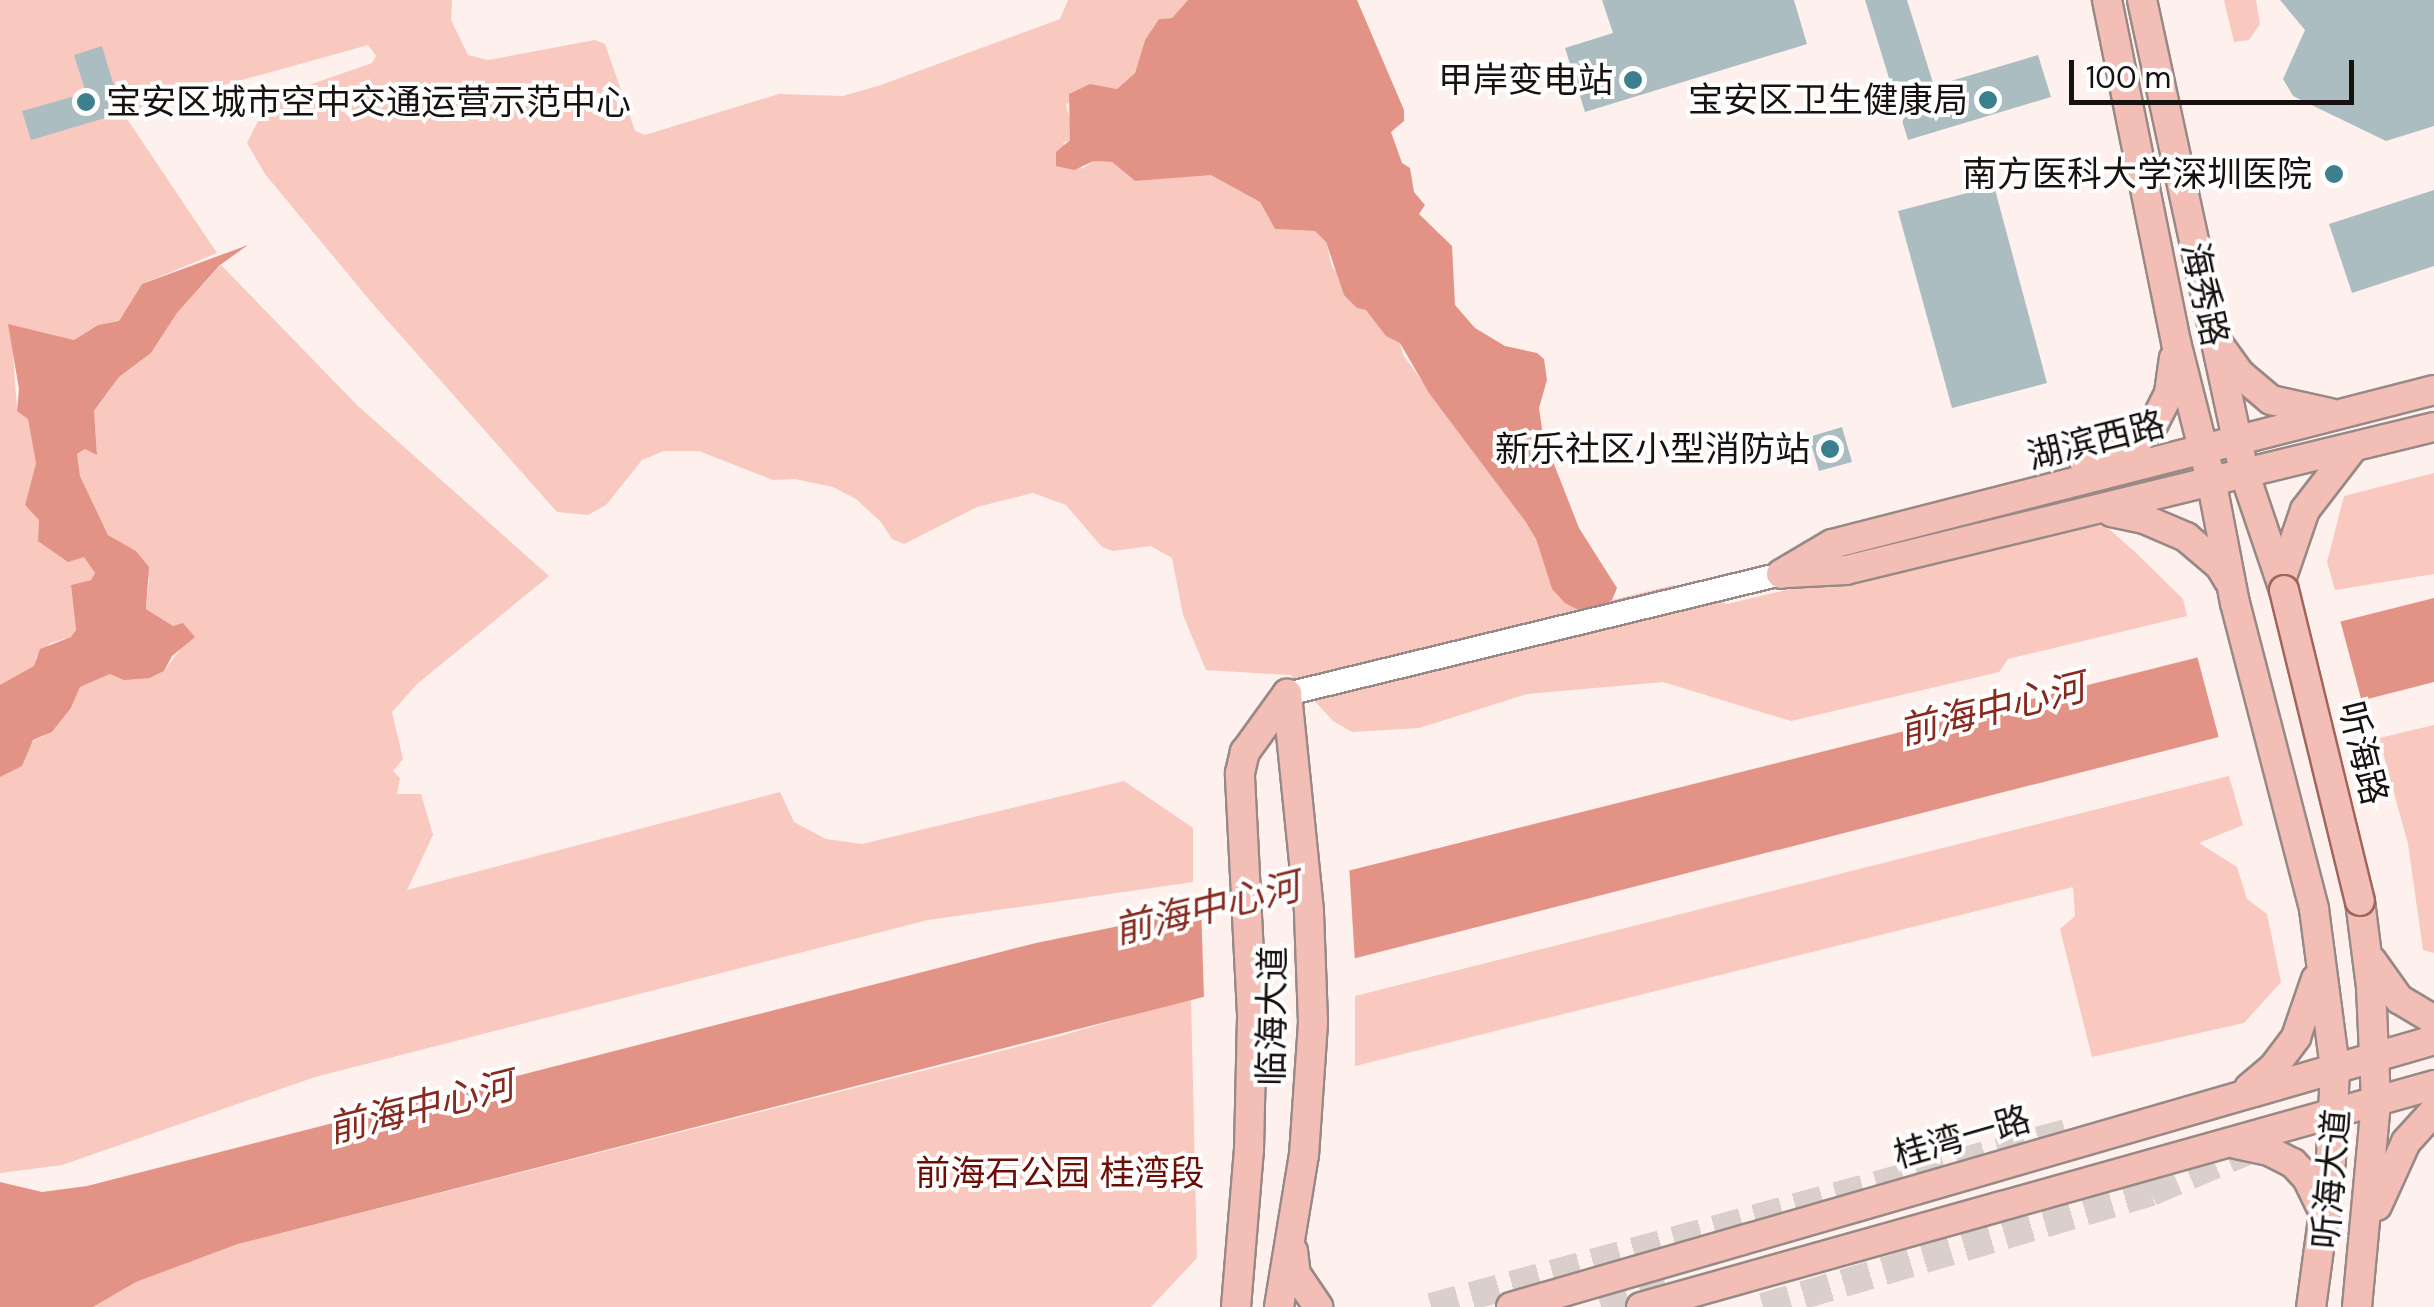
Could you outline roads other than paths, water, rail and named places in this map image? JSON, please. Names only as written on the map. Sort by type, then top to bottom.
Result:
[{"type":"main road","name":"海秀路","points":[[2107,0],[2176,342],[2212,484]]},
{"type":"main road","name":"海秀路","points":[[2142,0],[2244,475]]},
{"type":"main road","points":[[2168,304],[2175,314],[2187,318],[2198,313],[2205,301]]},
{"type":"main road","points":[[2212,334],[2240,374],[2272,400],[2342,415]]},
{"type":"main road","points":[[1982,508],[2132,446],[2162,412],[2169,393],[2176,342]]},
{"type":"main road","name":"湖滨西路","points":[[1781,574],[1832,544],[2434,390]]},
{"type":"main road","name":"湖滨西路","points":[[1781,574],[1846,570],[2434,427]]},
{"type":"main road","points":[[2282,586],[2304,510],[2352,448]]},
{"type":"main road","name":"听海路","points":[[2244,475],[2282,586],[2360,902],[2375,1057]]},
{"type":"main road","points":[[2212,484],[2233,594],[2314,909],[2335,1068]]},
{"type":"main road","points":[[2099,510],[2144,519],[2186,538],[2220,566],[2233,594]]},
{"type":"main road","name":"临海大道","points":[[1280,1307],[1304,1155],[1313,970],[1288,694]]},
{"type":"main road","name":"临海大道","points":[[1236,1307],[1249,1150],[1251,987],[1240,773],[1245,752],[1288,694]]},
{"type":"main road","points":[[2366,945],[2390,990],[2434,1020]]},
{"type":"main road","points":[[2236,1097],[2273,1068],[2296,1037],[2310,1004],[2318,957]]},
{"type":"main road","name":"桂湾一路","points":[[1511,1307],[2434,1040]]},
{"type":"main road","name":"听海大道","points":[[2356,1307],[2366,1236],[2376,1101],[2375,1057]]},
{"type":"main road","name":"听海大道","points":[[2311,1307],[2325,1215],[2335,1068]]},
{"type":"main road","points":[[1641,1307],[2434,1084]]},
{"type":"main road","points":[[2366,1236],[2398,1156],[2434,1112]]},
{"type":"main road","points":[[2225,1144],[2255,1146],[2293,1163],[2308,1178],[2325,1215]]},
{"type":"main road","points":[[1292,1243],[1296,1274],[1318,1307]]},
{"type":"street","name":"湖滨西路","points":[[1288,694],[1781,574]]},
{"type":"water","points":[[1188,0],[1357,0],[1404,110],[1404,121],[1391,132],[1402,163],[1410,168],[1414,192],[1425,205],[1419,214],[1452,246],[1455,305],[1475,328],[1505,346],[1537,353],[1544,359],[1547,380],[1539,408],[1543,436],[1579,528],[1617,588],[1612,600],[1588,615],[1565,603],[1552,589],[1536,539],[1525,521],[1429,393],[1400,343],[1386,336],[1366,310],[1357,308],[1344,295],[1326,242],[1315,231],[1275,229],[1260,202],[1211,175],[1135,181],[1112,162],[1094,161],[1074,170],[1056,166],[1056,152],[1070,140],[1069,94],[1090,84],[1117,89],[1135,73],[1145,40],[1159,19],[1172,18]]},
{"type":"water","points":[[248,245],[220,265],[177,313],[151,353],[119,377],[94,411],[97,455],[85,449],[77,454],[80,476],[108,535],[136,551],[149,567],[146,609],[173,626],[183,623],[195,637],[172,656],[164,671],[150,678],[124,680],[110,674],[80,687],[71,708],[52,732],[33,740],[22,766],[0,777],[0,685],[34,666],[40,649],[71,637],[76,630],[71,585],[91,580],[95,573],[84,557],[68,562],[38,541],[39,520],[25,505],[36,463],[28,419],[17,411],[19,389],[8,324],[74,340],[98,325],[119,321],[142,284]]},
{"type":"water","name":"前海中心河","points":[[2434,598],[2434,682],[238,1244],[136,1282],[93,1307],[0,1307],[0,1182],[42,1192],[87,1186],[1036,943],[1168,916]]},
{"type":"tunnel","points":[[1431,1307],[2077,1130]]},
{"type":"tunnel","points":[[1763,1307],[2151,1192],[2269,1142]]},
{"type":"tunnel","points":[[1601,1307],[1667,1289]]},
{"type":"place","name":"甲岸变电站","points":[[1633,80]]},
{"type":"place","name":"宝安区卫生健康局","points":[[1988,100]]},
{"type":"place","name":"宝安区城市空中交通运营示范中心","points":[[86,102]]},
{"type":"place","name":"南方医科大学深圳医院","points":[[2334,174]]},
{"type":"place","name":"新乐社区小型消防站","points":[[1830,449]]},
{"type":"park label","name":"前海石公园 桂湾段","points":[[1060,1173]]}]
